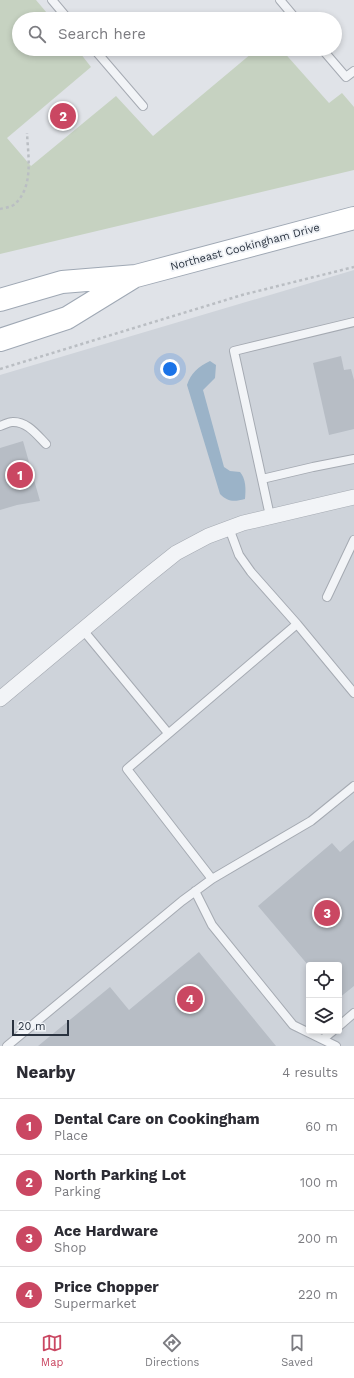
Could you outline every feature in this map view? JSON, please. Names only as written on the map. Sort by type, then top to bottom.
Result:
[{"type":"main road","name":"Northeast Cookingham Drive","points":[[0,300],[62,282],[136,276],[354,218]]},
{"type":"main road","name":"Northeast Cookingham Drive","points":[[0,340],[67,318],[136,276]]},
{"type":"street","points":[[0,699],[176,553],[208,536],[229,528],[270,516],[354,497]]},
{"type":"lane","points":[[52,0],[62,12]]},
{"type":"lane","points":[[280,0],[290,12]]},
{"type":"lane","points":[[100,56],[143,106]]},
{"type":"lane","points":[[328,56],[346,77],[354,71]]},
{"type":"lane","points":[[270,516],[234,351],[354,322]]},
{"type":"lane","points":[[0,426],[12,422],[24,424],[34,431],[46,444]]},
{"type":"lane","points":[[262,479],[313,466],[354,459]]},
{"type":"lane","points":[[229,528],[239,555],[251,572],[297,624],[354,693]]},
{"type":"lane","points":[[327,597],[354,540]]},
{"type":"lane","points":[[212,879],[127,769],[297,624]]},
{"type":"lane","points":[[83,630],[168,733]]},
{"type":"lane","points":[[7,1046],[150,927],[212,879],[311,821],[354,786]]},
{"type":"lane","points":[[196,891],[212,925],[293,1025],[336,1046]]},
{"type":"lane","points":[[342,1023],[354,1013]]},
{"type":"lane","points":[[323,1039],[329,1034]]},
{"type":"path","points":[[0,209],[14,205],[23,193],[29,173],[27,133]]},
{"type":"path","points":[[0,368],[242,295],[354,267]]},
{"type":"shaded area","points":[[354,270],[354,1046],[0,1046],[0,375]]},
{"type":"green space","points":[[0,0],[36,0],[46,12],[12,12],[12,56],[82,56],[91,67],[7,138],[31,166],[116,96],[153,136],[249,56],[287,56],[329,103],[342,93],[354,107],[354,170],[0,254]]},
{"type":"water","points":[[210,361],[216,365],[215,378],[203,390],[224,467],[230,471],[240,472],[243,478],[245,499],[241,500],[229,500],[220,494],[187,385],[196,371]]},
{"type":"building","points":[[341,356],[344,370],[351,369],[354,380],[354,429],[329,435],[313,363]]},
{"type":"building","points":[[23,441],[40,501],[0,510],[0,448]]},
{"type":"building","points":[[354,840],[354,986],[342,996],[342,962],[306,963],[258,906],[332,843],[340,852]]},
{"type":"building","points":[[199,952],[276,1046],[38,1046],[110,987],[129,1010]]},
{"type":"place","name":"North Parking Lot","points":[[63,116]]},
{"type":"place","name":"Dental Care on Cookingham","points":[[20,475]]},
{"type":"place","name":"Ace Hardware","points":[[327,913]]},
{"type":"place","name":"Price Chopper","points":[[190,999]]}]
